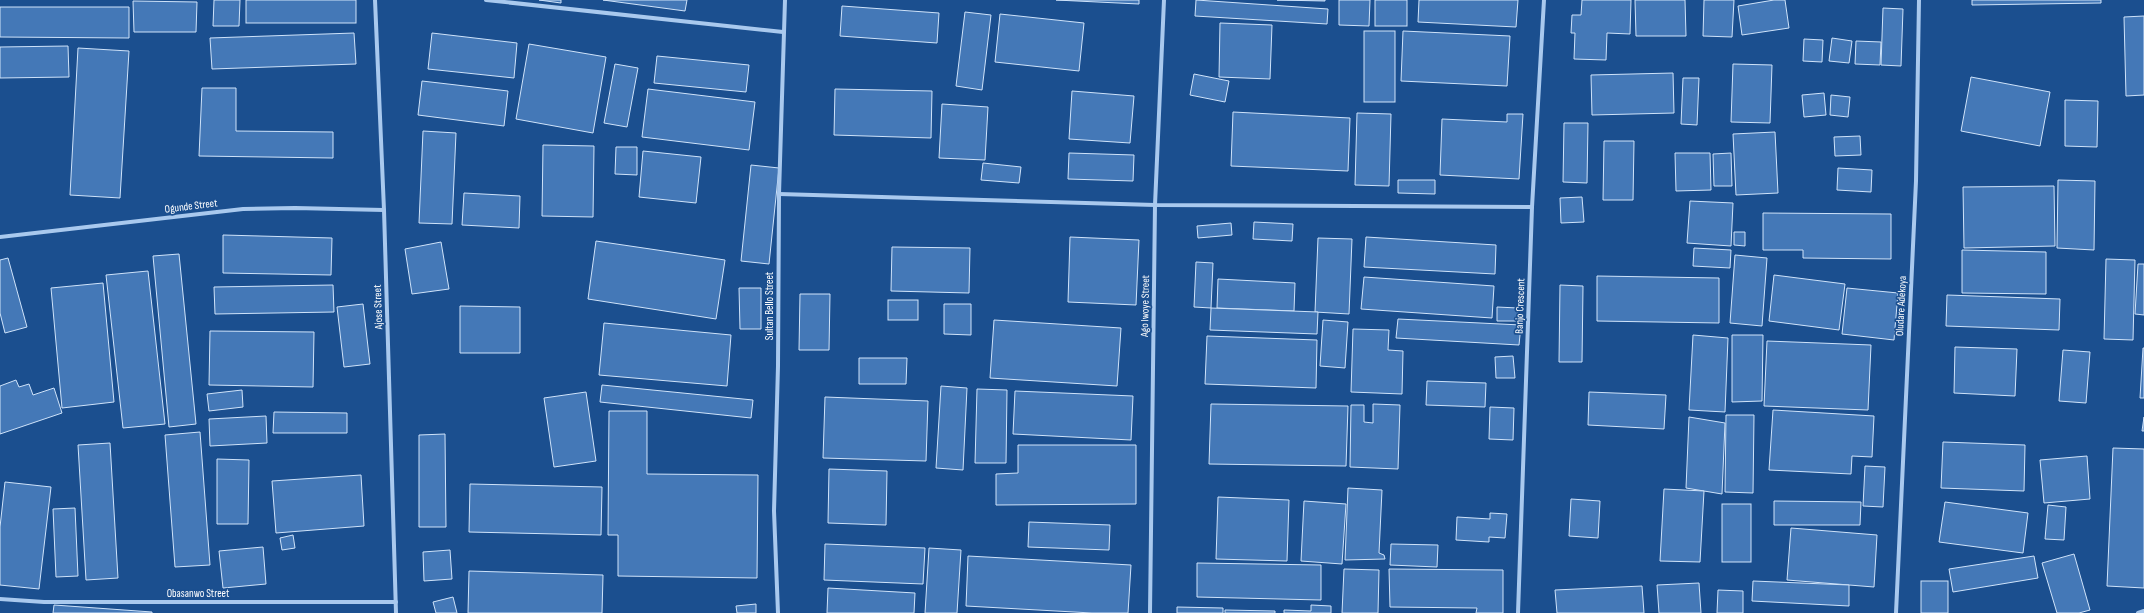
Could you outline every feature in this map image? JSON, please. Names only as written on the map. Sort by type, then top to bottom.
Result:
[{"type":"street","name":"Ajose Street","points":[[375,0],[384,210],[396,613]]},
{"type":"street","points":[[486,0],[783,32]]},
{"type":"street","name":"Sultan Bello Street","points":[[778,613],[774,511],[778,366],[779,194],[785,0]]},
{"type":"street","name":"Ago Iwoye Street","points":[[1150,613],[1155,205],[1164,0]]},
{"type":"street","name":"Banjo Crescent","points":[[1518,613],[1532,207],[1544,0]]},
{"type":"street","name":"Oludare Adekoya","points":[[1896,613],[1916,181],[1919,0]]},
{"type":"street","points":[[779,194],[1155,205],[1532,207]]},
{"type":"street","name":"Ogunde Street","points":[[0,237],[243,209],[295,208],[384,210]]},
{"type":"street","name":"Obasanwo Street","points":[[0,599],[44,602],[396,602]]},
{"type":"street","points":[[2138,613],[2144,611]]},
{"type":"building","points":[[214,0],[240,0],[239,26],[213,26]]},
{"type":"building","points":[[246,0],[356,0],[356,23],[246,23]]},
{"type":"building","points":[[539,0],[561,0],[561,3]]},
{"type":"building","points":[[603,0],[687,0],[685,11]]},
{"type":"building","points":[[1056,0],[1139,0],[1139,4]]},
{"type":"building","points":[[1196,0],[1328,9],[1327,24],[1195,16]]},
{"type":"building","points":[[1277,0],[1325,0],[1325,1]]},
{"type":"building","points":[[1339,0],[1370,0],[1369,26],[1339,25]]},
{"type":"building","points":[[1375,0],[1407,0],[1407,26],[1375,26]]},
{"type":"building","points":[[1419,0],[1518,0],[1516,27],[1418,22]]},
{"type":"building","points":[[1582,0],[1631,0],[1630,34],[1607,33],[1606,60],[1574,59],[1575,33],[1571,33],[1572,15],[1581,15]]},
{"type":"building","points":[[1635,0],[1685,0],[1686,36],[1636,36]]},
{"type":"building","points":[[1704,0],[1734,0],[1732,37],[1703,36]]},
{"type":"building","points":[[1774,0],[1785,0],[1789,28],[1742,35],[1738,6]]},
{"type":"building","points":[[1972,0],[2101,0],[2101,3],[1972,5]]},
{"type":"building","points":[[133,1],[197,2],[196,32],[134,32]]},
{"type":"building","points":[[842,6],[939,13],[937,43],[840,36]]},
{"type":"building","points":[[0,7],[129,7],[129,38],[0,37]]},
{"type":"building","points":[[1883,8],[1903,9],[1901,66],[1881,65]]},
{"type":"building","points":[[965,12],[991,15],[982,90],[956,86]]},
{"type":"building","points":[[1000,14],[1084,23],[1079,71],[995,62]]},
{"type":"building","points":[[2144,16],[2144,95],[2126,96],[2124,17]]},
{"type":"building","points":[[1220,23],[1272,25],[1270,79],[1219,77]]},
{"type":"building","points":[[1364,31],[1395,31],[1395,102],[1364,102]]},
{"type":"building","points":[[1403,31],[1510,36],[1507,86],[1401,81]]},
{"type":"building","points":[[354,33],[356,64],[212,69],[210,38]]},
{"type":"building","points":[[432,33],[517,43],[514,78],[428,69]]},
{"type":"building","points":[[1832,38],[1852,41],[1849,63],[1829,61]]},
{"type":"building","points":[[1804,39],[1823,40],[1822,62],[1803,61]]},
{"type":"building","points":[[1856,41],[1881,42],[1880,65],[1855,64]]},
{"type":"building","points":[[529,44],[606,57],[593,133],[516,119]]},
{"type":"building","points":[[68,46],[69,77],[0,78],[0,47]]},
{"type":"building","points":[[78,48],[129,51],[120,198],[70,195]]},
{"type":"building","points":[[657,56],[749,65],[746,92],[654,83]]},
{"type":"building","points":[[615,64],[638,68],[627,127],[604,123]]},
{"type":"building","points":[[1733,64],[1772,65],[1770,123],[1731,122]]},
{"type":"building","points":[[1673,73],[1674,113],[1592,115],[1591,75]]},
{"type":"building","points":[[1194,74],[1229,81],[1225,102],[1190,95]]},
{"type":"building","points":[[1971,77],[2050,92],[2040,146],[1961,131]]},
{"type":"building","points":[[1683,78],[1699,78],[1697,125],[1681,124]]},
{"type":"building","points":[[422,81],[508,91],[504,126],[418,115]]},
{"type":"building","points":[[202,88],[236,88],[236,131],[333,132],[333,158],[199,156]]},
{"type":"building","points":[[648,89],[755,102],[749,150],[642,137]]},
{"type":"building","points":[[835,89],[932,91],[931,138],[834,135]]},
{"type":"building","points":[[1072,91],[1134,96],[1130,143],[1069,139]]},
{"type":"building","points":[[1824,93],[1826,115],[1804,117],[1802,95]]},
{"type":"building","points":[[1831,95],[1850,97],[1848,117],[1830,115]]},
{"type":"building","points":[[2065,100],[2098,101],[2097,147],[2065,146]]},
{"type":"building","points":[[942,104],[988,107],[985,160],[939,158]]},
{"type":"building","points":[[1233,112],[1350,118],[1348,171],[1231,166]]},
{"type":"building","points":[[1357,113],[1391,114],[1389,186],[1355,185]]},
{"type":"building","points":[[1507,114],[1523,114],[1519,179],[1440,175],[1442,119],[1507,122]]},
{"type":"building","points":[[1564,123],[1588,123],[1587,183],[1563,182]]},
{"type":"building","points":[[423,131],[456,133],[452,224],[419,223]]},
{"type":"building","points":[[1775,132],[1778,193],[1736,195],[1733,134]]},
{"type":"building","points":[[1860,136],[1861,155],[1835,156],[1834,137]]},
{"type":"building","points":[[1604,141],[1634,141],[1633,200],[1603,200]]},
{"type":"building","points":[[543,145],[594,146],[593,217],[542,216]]},
{"type":"building","points":[[616,147],[637,147],[637,175],[615,174]]},
{"type":"building","points":[[643,151],[701,157],[696,203],[639,197]]},
{"type":"building","points":[[1069,153],[1134,155],[1133,181],[1068,179]]},
{"type":"building","points":[[1675,153],[1710,153],[1711,190],[1676,191]]},
{"type":"building","points":[[1731,153],[1732,186],[1714,186],[1713,154]]},
{"type":"building","points":[[983,163],[1021,167],[1019,183],[981,180]]},
{"type":"building","points":[[751,165],[779,168],[769,264],[741,261]]},
{"type":"building","points":[[1838,168],[1872,170],[1871,192],[1837,190]]},
{"type":"building","points":[[1398,180],[1435,180],[1435,194],[1398,193]]},
{"type":"building","points":[[2058,180],[2095,181],[2094,250],[2057,248]]},
{"type":"building","points":[[2054,186],[2055,246],[1964,248],[1963,187]]},
{"type":"building","points":[[464,193],[520,196],[519,228],[462,225]]},
{"type":"building","points":[[1582,197],[1584,222],[1561,223],[1560,198]]},
{"type":"building","points":[[1690,201],[1733,203],[1731,246],[1687,243]]},
{"type":"building","points":[[1763,213],[1891,214],[1891,259],[1803,258],[1803,250],[1763,250]]},
{"type":"building","points":[[1254,222],[1293,224],[1292,241],[1253,239]]},
{"type":"building","points":[[1231,223],[1232,235],[1198,238],[1197,226]]},
{"type":"building","points":[[1734,232],[1745,232],[1745,246],[1734,245]]},
{"type":"building","points":[[223,235],[332,238],[331,275],[223,273]]},
{"type":"building","points":[[1070,237],[1139,240],[1136,305],[1068,302]]},
{"type":"building","points":[[1366,237],[1496,245],[1495,274],[1364,267]]},
{"type":"building","points":[[1318,238],[1352,239],[1349,314],[1315,312]]},
{"type":"building","points":[[596,241],[725,260],[716,319],[588,299]]},
{"type":"building","points":[[441,242],[449,289],[412,294],[405,249]]},
{"type":"building","points":[[892,247],[970,248],[969,293],[891,291]]},
{"type":"building","points":[[1694,248],[1731,250],[1730,268],[1693,266]]},
{"type":"building","points":[[1962,250],[2046,252],[2046,294],[1962,293]]},
{"type":"building","points":[[179,254],[196,424],[169,427],[153,256]]},
{"type":"building","points":[[1735,255],[1767,258],[1762,326],[1730,323]]},
{"type":"building","points":[[8,258],[27,327],[5,333],[0,313],[0,260]]},
{"type":"building","points":[[2106,259],[2135,260],[2133,340],[2104,339]]},
{"type":"building","points":[[1196,262],[1213,263],[1211,308],[1194,307]]},
{"type":"building","points":[[2138,264],[2144,264],[2144,315],[2135,314]]},
{"type":"building","points":[[148,271],[165,424],[123,428],[106,275]]},
{"type":"building","points":[[1774,275],[1845,284],[1839,330],[1769,321]]},
{"type":"building","points":[[1597,276],[1719,278],[1719,323],[1597,321]]},
{"type":"building","points":[[1364,277],[1494,286],[1492,318],[1361,309]]},
{"type":"building","points":[[1218,279],[1295,283],[1294,311],[1217,308]]},
{"type":"building","points":[[103,283],[114,402],[62,408],[51,288]]},
{"type":"building","points":[[333,285],[334,312],[215,314],[214,287]]},
{"type":"building","points":[[1560,285],[1583,286],[1582,362],[1559,362]]},
{"type":"building","points":[[739,288],[761,288],[761,329],[740,329]]},
{"type":"building","points":[[1847,288],[1898,293],[1894,340],[1842,334]]},
{"type":"building","points":[[800,294],[830,294],[829,350],[799,350]]},
{"type":"building","points":[[1947,295],[2060,299],[2059,330],[1946,326]]},
{"type":"building","points":[[888,300],[918,300],[918,320],[888,320]]},
{"type":"building","points":[[363,304],[370,364],[344,367],[337,307]]},
{"type":"building","points":[[944,304],[971,304],[971,335],[944,334]]},
{"type":"building","points":[[460,306],[520,307],[520,353],[460,353]]},
{"type":"building","points":[[1497,307],[1518,308],[1518,321],[1497,321]]},
{"type":"building","points":[[1211,308],[1318,312],[1317,334],[1210,330]]},
{"type":"building","points":[[1398,319],[1521,325],[1519,345],[1396,338]]},
{"type":"building","points":[[994,320],[1121,328],[1117,386],[990,378]]},
{"type":"building","points":[[1323,320],[1348,322],[1345,368],[1320,366]]},
{"type":"building","points":[[604,323],[731,335],[727,386],[599,375]]},
{"type":"building","points":[[1353,329],[1389,330],[1388,350],[1403,351],[1402,394],[1351,392]]},
{"type":"building","points":[[210,331],[314,332],[313,387],[209,385]]},
{"type":"building","points":[[1693,335],[1728,338],[1725,412],[1689,410]]},
{"type":"building","points":[[1732,335],[1763,335],[1762,401],[1732,402]]},
{"type":"building","points":[[1207,336],[1317,340],[1316,388],[1205,384]]},
{"type":"building","points":[[1767,341],[1871,345],[1868,410],[1764,406]]},
{"type":"building","points":[[1955,347],[2017,349],[2015,396],[1954,393]]},
{"type":"building","points":[[2143,348],[2144,398],[2140,398]]},
{"type":"building","points":[[2063,350],[2090,352],[2086,403],[2059,401]]},
{"type":"building","points":[[1513,356],[1515,378],[1496,378],[1495,357]]},
{"type":"building","points":[[859,358],[907,358],[906,384],[859,384]]},
{"type":"building","points":[[16,380],[19,387],[29,384],[33,395],[54,388],[62,413],[0,434],[0,386]]},
{"type":"building","points":[[1427,381],[1486,383],[1485,407],[1426,405]]},
{"type":"building","points":[[602,385],[753,400],[751,418],[600,402]]},
{"type":"building","points":[[941,386],[967,388],[963,470],[936,468]]},
{"type":"building","points":[[977,389],[1007,390],[1006,463],[975,463]]},
{"type":"building","points":[[242,390],[243,407],[209,411],[207,394]]},
{"type":"building","points":[[1015,391],[1133,396],[1131,440],[1013,434]]},
{"type":"building","points":[[586,392],[596,461],[554,467],[544,398]]},
{"type":"building","points":[[1589,392],[1666,395],[1664,429],[1588,425]]},
{"type":"building","points":[[825,397],[928,401],[926,461],[823,458]]},
{"type":"building","points":[[1211,404],[1348,406],[1346,466],[1209,464]]},
{"type":"building","points":[[1373,404],[1400,405],[1398,469],[1350,467],[1351,405],[1364,405],[1364,422],[1373,423]]},
{"type":"building","points":[[1490,407],[1514,408],[1513,440],[1489,439]]},
{"type":"building","points":[[1773,410],[1874,416],[1872,457],[1852,456],[1851,474],[1769,470]]},
{"type":"building","points":[[609,411],[647,411],[647,474],[758,475],[757,578],[618,576],[618,535],[608,535]]},
{"type":"building","points":[[274,412],[347,413],[347,433],[273,433]]},
{"type":"building","points":[[1726,415],[1754,415],[1753,493],[1725,492]]},
{"type":"building","points":[[266,416],[267,443],[210,446],[209,419]]},
{"type":"building","points":[[1689,417],[1725,423],[1722,494],[1686,488]]},
{"type":"building","points":[[2144,417],[2144,431],[2142,431]]},
{"type":"building","points":[[200,432],[210,565],[175,567],[165,435]]},
{"type":"building","points":[[445,434],[446,527],[419,527],[419,435]]},
{"type":"building","points":[[1943,442],[2025,445],[2024,491],[1941,488]]},
{"type":"building","points":[[110,443],[118,578],[86,580],[78,445]]},
{"type":"building","points":[[1018,445],[1136,445],[1136,504],[996,505],[996,474],[1018,473]]},
{"type":"building","points":[[2113,448],[2144,449],[2144,588],[2107,586]]},
{"type":"building","points":[[2087,456],[2090,499],[2044,503],[2040,460]]},
{"type":"building","points":[[217,459],[249,460],[248,524],[217,524]]},
{"type":"building","points":[[1865,466],[1885,467],[1883,507],[1863,506]]},
{"type":"building","points":[[829,469],[887,471],[886,525],[828,523]]},
{"type":"building","points":[[361,475],[364,526],[276,533],[272,481]]},
{"type":"building","points":[[5,482],[51,487],[39,589],[0,585],[0,527]]},
{"type":"building","points":[[470,484],[602,487],[601,535],[469,532]]},
{"type":"building","points":[[1348,488],[1382,490],[1379,553],[1384,555],[1385,559],[1345,560]]},
{"type":"building","points":[[1664,489],[1704,491],[1700,562],[1660,561]]},
{"type":"building","points":[[1218,497],[1289,500],[1287,561],[1216,559]]},
{"type":"building","points":[[1571,499],[1600,501],[1598,538],[1569,536]]},
{"type":"building","points":[[1304,501],[1346,504],[1342,564],[1301,561]]},
{"type":"building","points":[[1774,501],[1861,502],[1860,525],[1774,525]]},
{"type":"building","points":[[1945,502],[2028,513],[2023,553],[1939,542]]},
{"type":"building","points":[[1722,504],[1751,504],[1751,562],[1722,562]]},
{"type":"building","points":[[2048,505],[2066,507],[2064,540],[2045,539]]},
{"type":"building","points":[[75,508],[78,576],[56,577],[53,509]]},
{"type":"building","points":[[1490,513],[1507,514],[1505,538],[1489,537],[1489,542],[1456,540],[1457,517],[1490,519]]},
{"type":"building","points":[[1029,522],[1110,525],[1109,550],[1028,547]]},
{"type":"building","points":[[1791,528],[1877,535],[1874,587],[1787,580]]},
{"type":"building","points":[[293,535],[295,548],[282,550],[280,538]]},
{"type":"building","points":[[825,544],[925,548],[923,584],[824,580]]},
{"type":"building","points":[[1391,544],[1438,545],[1437,567],[1390,565]]},
{"type":"building","points":[[263,547],[266,584],[223,588],[219,551]]},
{"type":"building","points":[[929,548],[961,550],[957,613],[925,613]]},
{"type":"building","points":[[450,550],[452,579],[424,581],[423,552]]},
{"type":"building","points":[[2074,554],[2090,610],[2079,613],[2057,613],[2042,563]]},
{"type":"building","points":[[968,556],[1131,565],[1128,613],[1092,613],[966,606]]},
{"type":"building","points":[[2034,556],[2038,578],[1953,592],[1949,569]]},
{"type":"building","points":[[1197,563],[1321,565],[1321,600],[1197,597]]},
{"type":"building","points":[[1344,569],[1379,570],[1378,613],[1342,613]]},
{"type":"building","points":[[1389,569],[1503,570],[1503,613],[1476,613],[1477,608],[1390,607]]},
{"type":"building","points":[[469,571],[603,575],[602,613],[468,613]]},
{"type":"building","points":[[1753,581],[1849,585],[1849,606],[1752,601]]},
{"type":"building","points":[[1921,581],[1948,581],[1948,613],[1921,613]]},
{"type":"building","points":[[1699,583],[1701,613],[1659,613],[1657,585]]},
{"type":"building","points":[[1642,586],[1644,613],[1557,613],[1555,590]]},
{"type":"building","points":[[828,588],[915,593],[914,613],[827,613]]},
{"type":"building","points":[[1718,590],[1743,591],[1743,613],[1717,613]]},
{"type":"building","points":[[453,597],[457,613],[436,613],[433,602]]},
{"type":"building","points":[[756,604],[756,613],[737,613],[736,606]]},
{"type":"building","points":[[54,605],[152,612],[152,613],[53,613]]},
{"type":"building","points":[[1311,605],[1331,606],[1331,613],[1284,613],[1284,610],[1311,611]]},
{"type":"building","points":[[1177,607],[1223,608],[1223,613],[1177,613]]},
{"type":"building","points":[[1225,610],[1275,611],[1275,613],[1225,613]]}]
